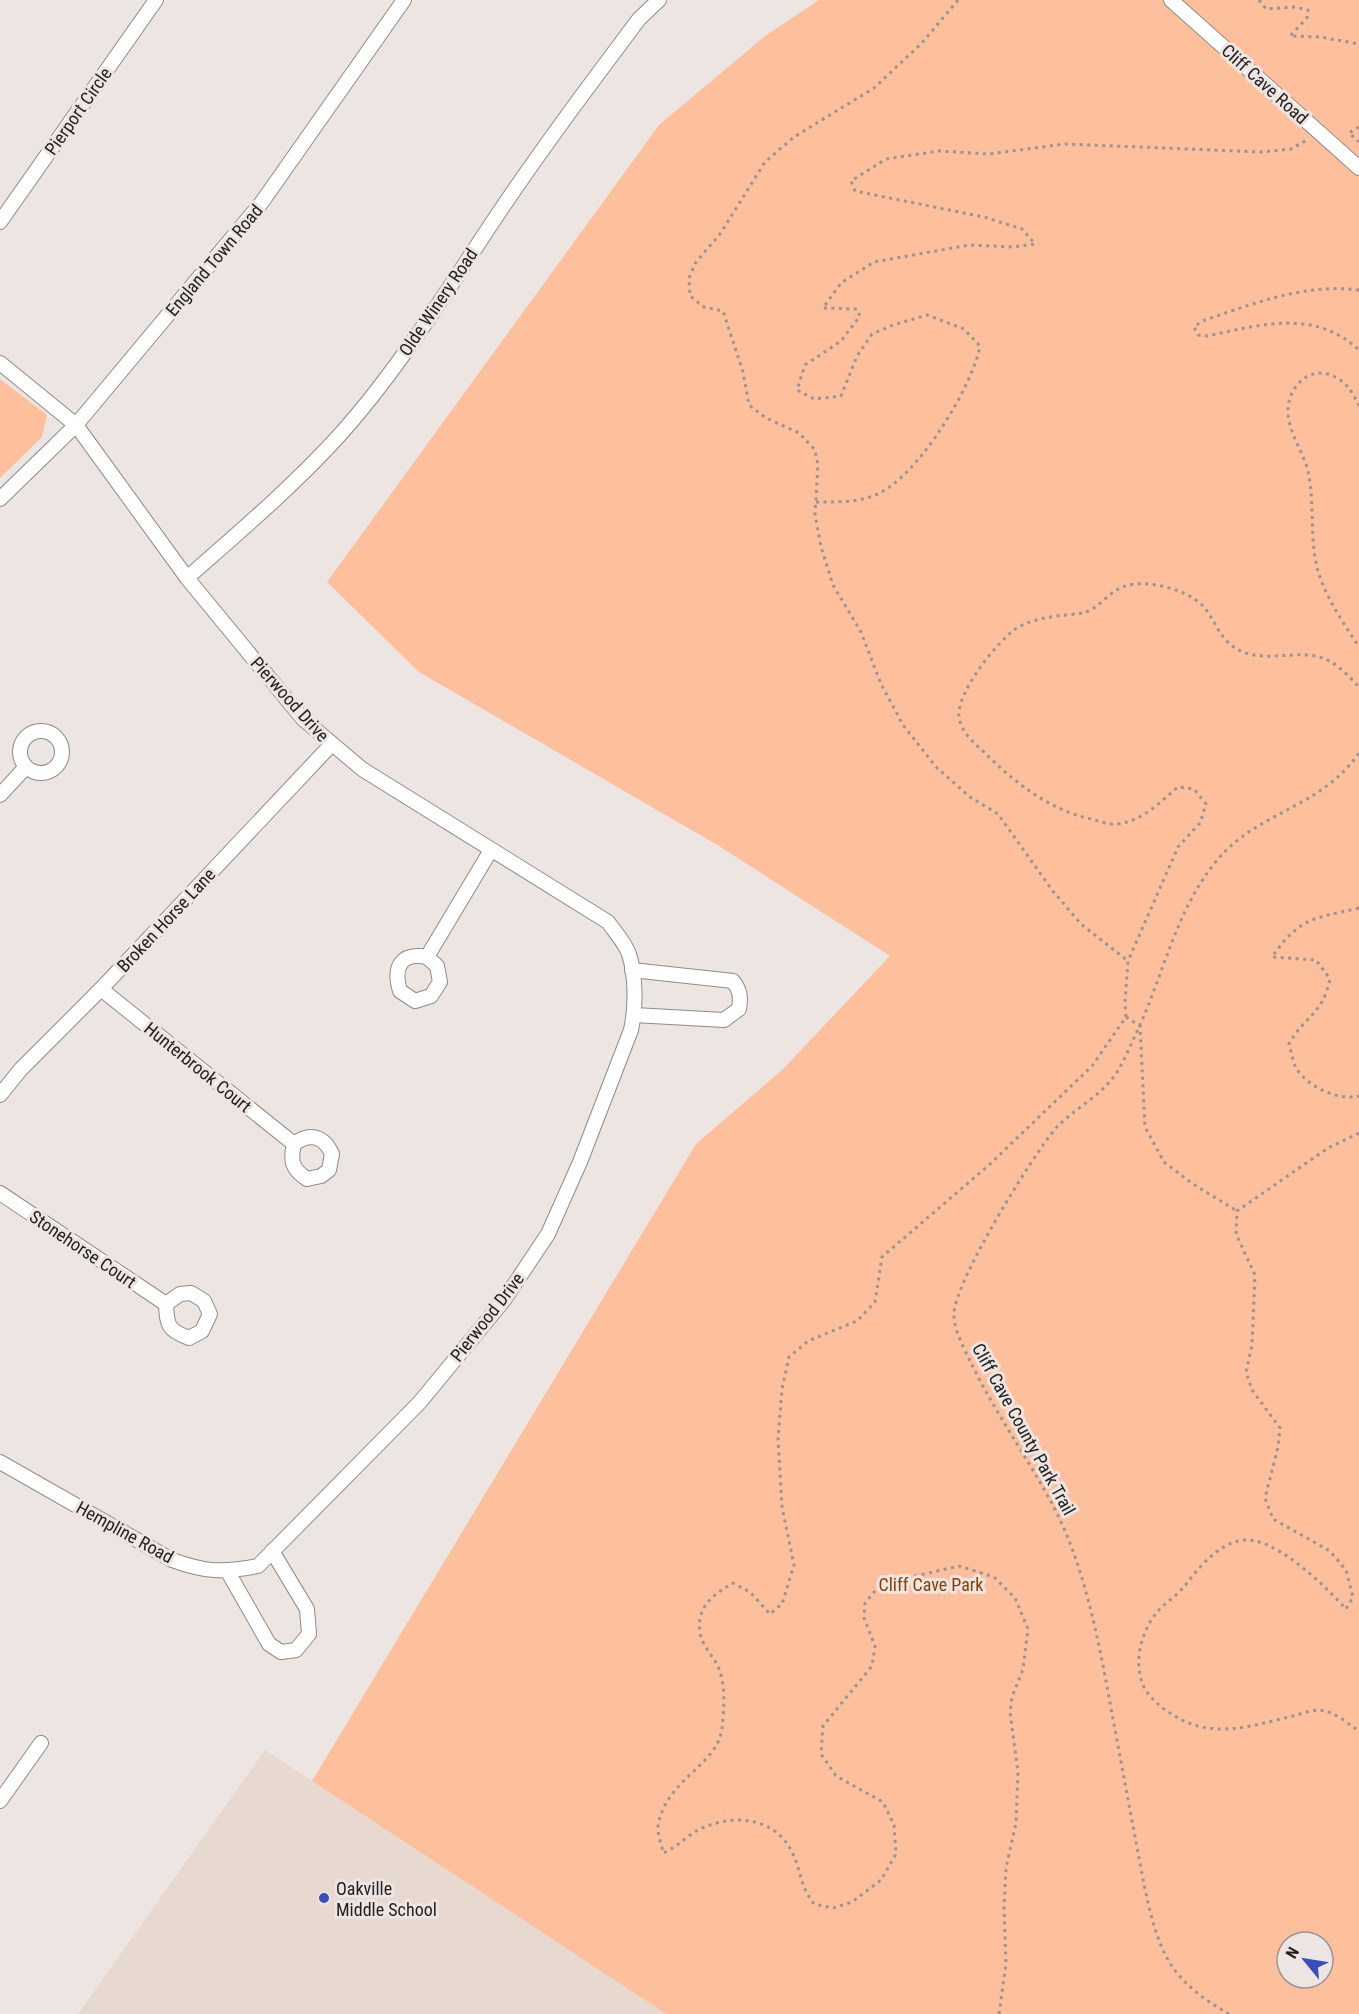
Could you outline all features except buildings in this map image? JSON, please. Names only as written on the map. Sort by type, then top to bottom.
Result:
[{"type":"street","name":"Pierport Circle","points":[[0,222],[156,0]]},
{"type":"street","name":"England Town Road","points":[[0,499],[76,425],[262,202],[404,0]]},
{"type":"street","name":"Olde Winery Road","points":[[187,578],[264,510],[336,438],[363,405],[426,321],[534,160],[639,19],[658,0]]},
{"type":"street","name":"Cliff Cave Road","points":[[1171,0],[1359,168]]},
{"type":"street","name":"Pierwood Drive","points":[[0,363],[76,425],[187,578],[303,719],[362,770],[608,922],[628,952],[632,970],[634,1015],[631,1030],[580,1162],[548,1234],[504,1300],[420,1402],[258,1566]]},
{"type":"street","name":"Broken Horse Lane","points":[[0,1095],[21,1069],[101,989],[331,745]]},
{"type":"street","points":[[0,795],[25,768]]},
{"type":"street","points":[[427,957],[491,850]]},
{"type":"street","points":[[632,970],[733,981],[739,989],[741,999],[739,1009],[724,1020],[634,1015]]},
{"type":"street","name":"Hunterbrook Court","points":[[101,989],[294,1144]]},
{"type":"street","name":"Stonehorse Court","points":[[0,1193],[166,1304]]},
{"type":"street","name":"Hempline Road","points":[[0,1462],[172,1560],[199,1569],[228,1572],[258,1566]]},
{"type":"street","points":[[228,1572],[269,1644],[281,1652],[296,1650],[309,1635],[307,1609],[272,1551]]},
{"type":"street","points":[[0,1801],[41,1743]]},
{"type":"path","points":[[958,0],[921,44],[874,88],[794,137],[765,162],[720,234],[696,262],[690,278],[690,296],[704,307],[723,311],[743,372],[749,405],[766,418],[799,433],[815,450],[818,465],[815,514],[821,547],[834,585],[861,632],[881,684],[903,725],[936,767],[970,796],[998,814],[1052,890],[1081,924],[1128,961]]},
{"type":"path","points":[[1259,0],[1266,9],[1294,7],[1308,10],[1307,18],[1290,36],[1320,37],[1359,44]]},
{"type":"path","points":[[1359,127],[1349,132],[1359,142]]},
{"type":"path","points":[[816,502],[853,502],[888,489],[925,452],[976,365],[980,346],[964,329],[927,315],[894,325],[872,334],[857,356],[841,396],[814,399],[798,390],[806,365],[841,341],[860,316],[857,309],[823,308],[841,283],[874,262],[969,244],[1013,247],[1035,244],[1022,229],[984,217],[861,193],[852,187],[851,180],[886,159],[939,151],[989,154],[1065,144],[1261,152],[1291,149],[1319,133]]},
{"type":"path","points":[[1359,290],[1336,288],[1298,291],[1202,321],[1194,327],[1194,331],[1198,335],[1207,336],[1266,323],[1295,322],[1329,329],[1359,350]]},
{"type":"path","points":[[1359,406],[1346,385],[1337,378],[1319,373],[1308,376],[1292,390],[1287,412],[1308,473],[1318,571],[1359,647]]},
{"type":"path","points":[[999,2014],[1005,1964],[1006,1868],[1016,1823],[1018,1772],[1010,1712],[1012,1697],[1023,1669],[1028,1629],[1015,1598],[994,1577],[959,1566],[898,1580],[874,1592],[865,1603],[864,1618],[875,1646],[872,1666],[823,1726],[821,1754],[836,1776],[883,1802],[894,1825],[896,1854],[881,1880],[852,1902],[833,1908],[814,1904],[802,1888],[794,1854],[777,1829],[752,1821],[735,1820],[698,1830],[677,1847],[663,1853],[657,1828],[668,1798],[682,1779],[709,1757],[722,1732],[724,1705],[719,1670],[701,1637],[700,1613],[712,1595],[733,1583],[750,1592],[770,1614],[782,1604],[794,1565],[782,1507],[778,1439],[782,1389],[789,1357],[808,1341],[835,1332],[857,1321],[875,1302],[882,1257],[988,1165],[1092,1066],[1126,1017],[1128,961],[1178,847],[1200,823],[1206,804],[1194,789],[1178,787],[1141,818],[1116,825],[1076,817],[1049,804],[1005,774],[969,738],[959,717],[962,696],[1000,643],[1018,627],[1065,613],[1086,612],[1125,586],[1149,583],[1172,588],[1201,604],[1231,645],[1256,656],[1316,656],[1341,668],[1359,687]]},
{"type":"path","name":"Cliff Cave County Park Trail","points":[[1229,2014],[1194,1991],[1167,1959],[1149,1904],[1097,1636],[1072,1551],[1052,1503],[977,1375],[962,1344],[953,1314],[960,1290],[1015,1190],[1053,1131],[1114,1077],[1140,1026],[1181,918],[1215,862],[1244,834],[1324,790],[1341,776],[1359,753]]},
{"type":"path","points":[[1359,908],[1305,921],[1285,938],[1272,957],[1316,960],[1330,979],[1327,996],[1317,1013],[1298,1028],[1289,1044],[1296,1068],[1319,1089],[1348,1099],[1359,1096]]},
{"type":"path","points":[[1126,1017],[1140,1026],[1145,1127],[1164,1162],[1193,1185],[1237,1211]]},
{"type":"path","points":[[1237,1211],[1328,1148],[1359,1133]]},
{"type":"path","points":[[1237,1211],[1236,1234],[1255,1275],[1252,1345],[1246,1372],[1252,1390],[1280,1428],[1278,1446],[1265,1498],[1272,1519],[1330,1551],[1346,1570],[1353,1597],[1346,1609],[1317,1580],[1286,1556],[1256,1541],[1233,1541],[1198,1568],[1182,1589],[1158,1612],[1144,1634],[1138,1659],[1145,1688],[1163,1710],[1192,1726],[1227,1731],[1319,1710],[1338,1716],[1359,1731]]},
{"type":"shaded area","name":"Oakville Middle School","points":[[265,1750],[666,2014],[78,2014]]},
{"type":"green space","name":"Cliff Cave Park","points":[[819,0],[1359,0],[1359,2014],[666,2014],[312,1781],[696,1144],[782,1070],[890,956],[719,846],[419,672],[327,582],[659,125],[765,36]]},
{"type":"green space","points":[[0,379],[47,415],[42,437],[0,478]]},
{"type":"place","name":"Oakville Middle School","points":[[324,1898]]}]
